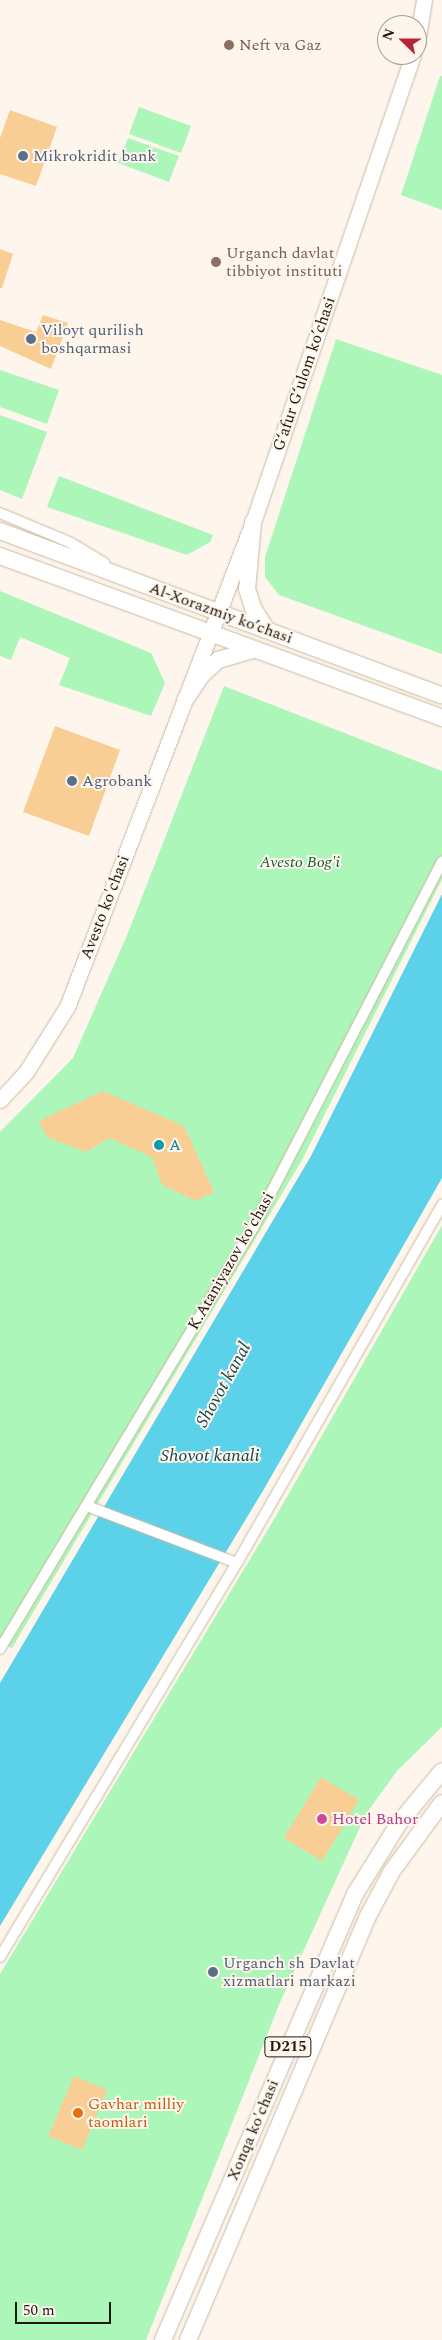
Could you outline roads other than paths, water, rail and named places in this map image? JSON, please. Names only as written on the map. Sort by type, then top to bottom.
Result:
[{"type":"main road","points":[[253,522],[247,589],[253,608],[267,630]]},
{"type":"main road","name":"Al-Xorazmiy ko’chasi","points":[[0,531],[442,695]]},
{"type":"main road","name":"Al-Xorazmiy ko’chasi","points":[[0,556],[442,718]]},
{"type":"main road","points":[[185,700],[202,675],[218,660],[256,650]]},
{"type":"main road","name":"Xonqa ko'chasi","points":[[164,2340],[354,1894],[399,1823],[442,1771]]},
{"type":"main road","name":"Xonqa ko'chasi","points":[[188,2340],[267,2149],[368,1916],[392,1871],[442,1803]]},
{"type":"main road","points":[[249,2141],[267,2149]]},
{"type":"street","points":[[422,15],[424,0]]},
{"type":"street","name":"Gʻafur Gʻulom ko’chasi","points":[[218,612],[253,522],[410,65]]},
{"type":"street","points":[[0,512],[71,543],[128,579]]},
{"type":"street","name":"Avesto ko'chasi","points":[[0,1100],[26,1072],[67,1007],[218,612]]},
{"type":"street","name":"K.Ataniyazov ko'chasi","points":[[0,1649],[255,1224],[442,861]]},
{"type":"street","points":[[0,1957],[237,1563],[442,1205]]},
{"type":"street","points":[[87,1506],[237,1563]]},
{"type":"water","name":"Shovot kanali","points":[[442,894],[442,1178],[264,1489],[0,1926],[0,1683],[311,1156]]},
{"type":"place","name":"Neft va Gaz","points":[[229,45]]},
{"type":"place","name":"Mikrokridit bank","points":[[23,156]]},
{"type":"place","name":"Urganch davlat tibbiyot instituti","points":[[216,262]]},
{"type":"place","name":"Viloyt qurilish boshqarmasi","points":[[31,339]]},
{"type":"place","name":"Agrobank","points":[[72,781]]},
{"type":"place","name":"A","points":[[159,1145]]},
{"type":"place","name":"Hotel Bahor","points":[[322,1819]]},
{"type":"place","name":"Urganch sh Davlat xizmatlari markazi","points":[[213,1972]]},
{"type":"place","name":"Gavhar milliy taomlari","points":[[78,2113]]},
{"type":"park label","name":"Avesto Bog'i","points":[[300,862]]},
{"type":"water label","name":"Shovot kanal","points":[[224,1385]]}]
